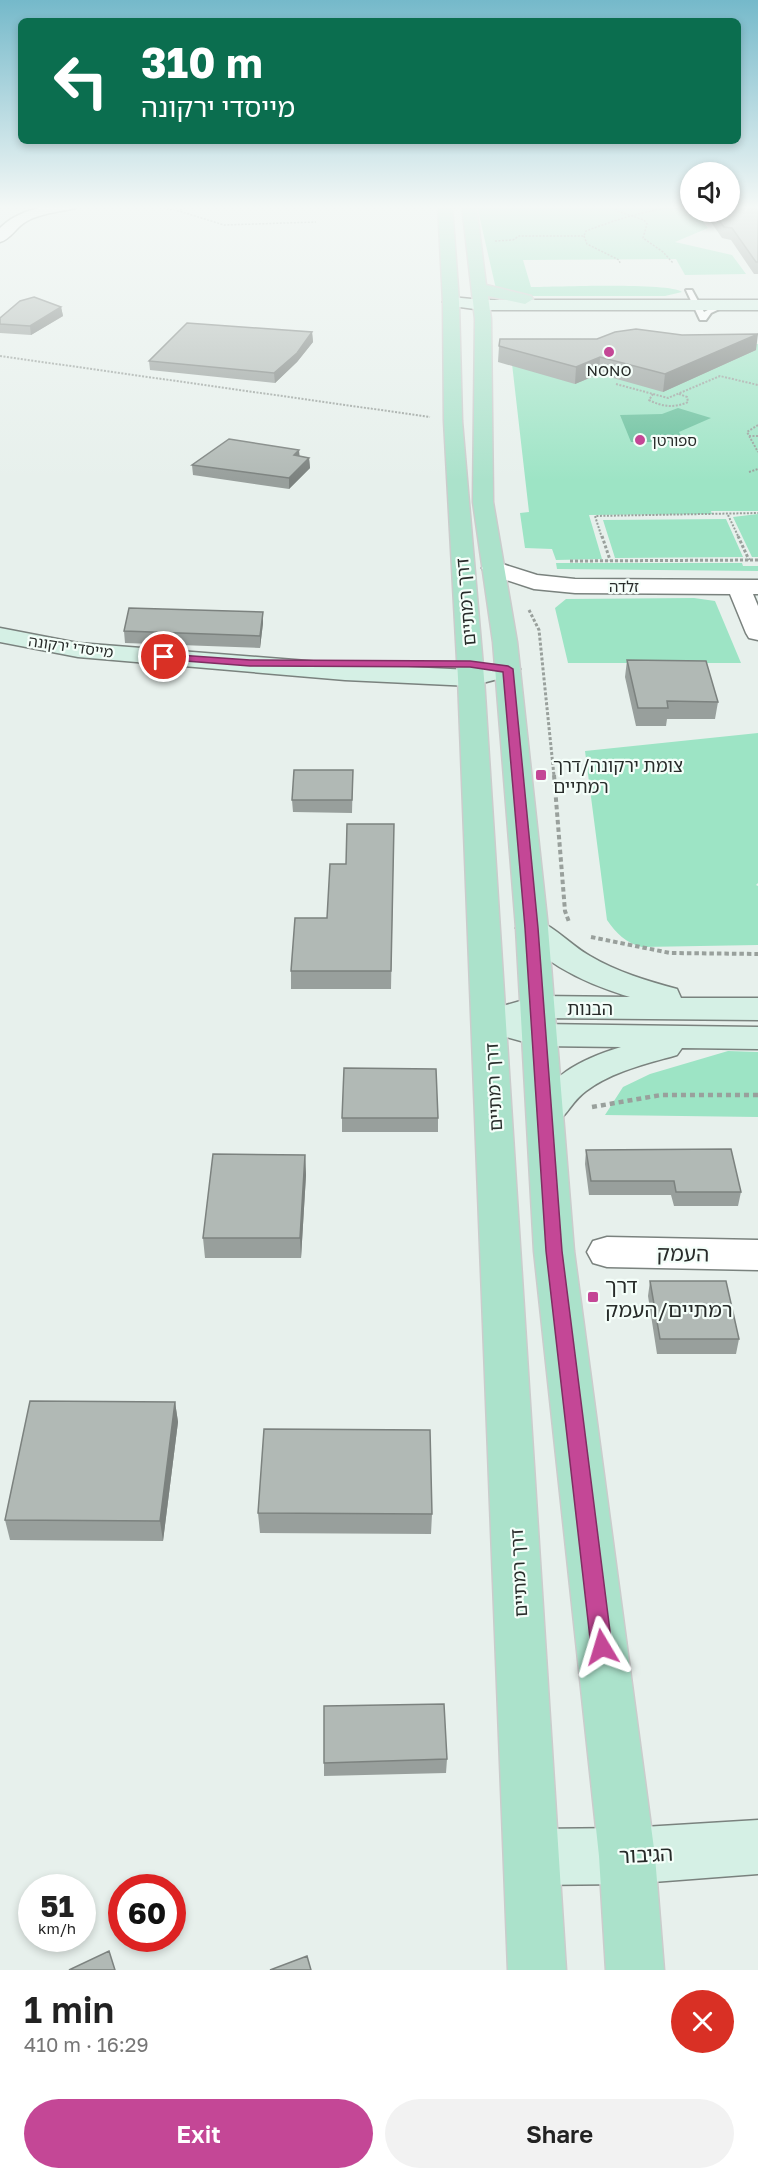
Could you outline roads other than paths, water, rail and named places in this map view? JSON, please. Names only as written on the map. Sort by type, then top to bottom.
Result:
[{"type":"main road","name":"דרך רמתיים","points":[[473,297],[475,302],[453,421],[470,671],[489,1021],[537,1970]]},
{"type":"main road","name":"דרך רמתיים","points":[[475,297],[483,502],[508,669],[532,928],[554,1251],[627,1856],[635,1970]]},
{"type":"main road","points":[[475,302],[484,297]]},
{"type":"main road","points":[[509,297],[527,302]]},
{"type":"main road","points":[[475,302],[500,310],[527,302]]},
{"type":"street","points":[[527,302],[758,298]]},
{"type":"street","points":[[692,299],[724,305],[758,305]]},
{"type":"street","name":"זלדה","points":[[493,568],[534,582],[575,586],[748,586]]},
{"type":"street","points":[[748,586],[758,633]]},
{"type":"street","name":"מייסדי ירקונה","points":[[0,635],[78,650],[345,672],[508,669]]},
{"type":"street","name":"הבנות","points":[[532,928],[552,947],[588,970],[628,988],[746,1009]]},
{"type":"street","name":"הבנות","points":[[489,1021],[539,1021],[746,1009]]},
{"type":"street","name":"הבנות","points":[[539,1021],[709,1038],[758,1038]]},
{"type":"street","name":"הבנות","points":[[545,1115],[562,1093],[584,1077],[649,1051],[709,1038]]},
{"type":"street","name":"העמק","points":[[607,1252],[758,1255]]},
{"type":"street","name":"הגיבור","points":[[533,1857],[627,1856],[758,1847]]},
{"type":"place","name":"NONO","points":[[609,352]]},
{"type":"place","name":"ספורטן","points":[[640,440]]},
{"type":"place","name":"צומת ירקונה/דרך רמתיים","points":[[541,775]]},
{"type":"place","name":"דרך רמתיים/העמק","points":[[593,1297]]}]
